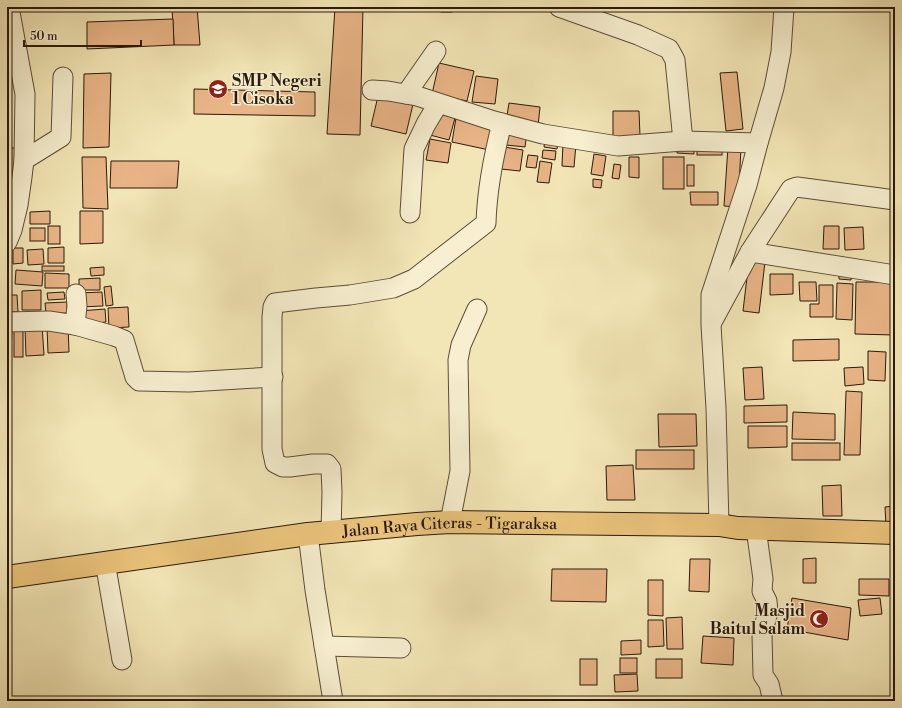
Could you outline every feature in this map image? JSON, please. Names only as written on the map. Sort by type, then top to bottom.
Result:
[{"type":"main road","name":"Jalan Raya Citeras - Tigaraksa","points":[[7,577],[308,534],[450,522],[720,525],[738,528],[895,533]]},
{"type":"street","points":[[7,242],[12,230],[18,205],[24,160],[25,94],[9,7]]},
{"type":"street","points":[[559,7],[669,49],[675,60],[683,141]]},
{"type":"street","points":[[720,525],[711,295],[747,185],[774,88],[781,52],[784,7]]},
{"type":"street","points":[[406,94],[436,51]]},
{"type":"street","points":[[24,160],[61,138],[63,77]]},
{"type":"street","points":[[372,90],[388,91],[425,98],[438,104],[543,134],[618,146],[683,141],[758,143]]},
{"type":"street","points":[[410,213],[414,149],[438,104]]},
{"type":"street","points":[[332,533],[331,469],[327,464],[283,467],[275,463],[272,449],[272,317],[274,303],[350,295],[392,288],[414,279],[486,223],[491,165],[502,123]]},
{"type":"street","points":[[711,325],[750,252],[791,189],[797,187],[895,200]]},
{"type":"street","points":[[750,252],[895,275]]},
{"type":"street","points":[[75,325],[77,306],[76,294]]},
{"type":"street","points":[[450,522],[460,471],[458,360],[461,345],[477,309]]},
{"type":"street","points":[[7,322],[49,321],[75,325],[124,340],[135,378],[139,381],[189,382],[273,377]]},
{"type":"street","points":[[756,528],[763,579],[762,591],[767,601],[768,612],[762,634],[763,675],[769,684],[773,701]]},
{"type":"street","points":[[308,534],[315,590],[333,701]]},
{"type":"street","points":[[105,562],[122,660]]},
{"type":"street","points":[[324,646],[401,648]]},
{"type":"building","points":[[172,7],[197,7],[200,45],[174,45]]},
{"type":"building","points":[[335,7],[363,7],[360,135],[327,134]]},
{"type":"building","points":[[441,7],[452,7],[452,12],[441,12]]},
{"type":"building","points":[[173,19],[174,45],[87,49],[87,22]]},
{"type":"building","points":[[439,63],[474,71],[467,101],[432,94]]},
{"type":"building","points":[[737,72],[743,129],[726,131],[720,73]]},
{"type":"building","points":[[111,73],[109,147],[83,148],[84,74]]},
{"type":"building","points":[[476,76],[498,79],[495,104],[472,102]]},
{"type":"building","points":[[194,89],[315,92],[315,116],[194,114]]},
{"type":"building","points":[[379,92],[414,100],[406,134],[371,126]]},
{"type":"building","points":[[509,103],[540,107],[538,126],[506,122]]},
{"type":"building","points":[[613,111],[639,111],[640,136],[613,137]]},
{"type":"building","points":[[436,113],[455,118],[449,140],[430,135]]},
{"type":"building","points":[[456,118],[499,126],[494,151],[452,142]]},
{"type":"building","points":[[508,130],[527,132],[525,147],[506,145]]},
{"type":"building","points":[[430,139],[451,143],[448,163],[426,160]]},
{"type":"building","points":[[545,139],[558,140],[557,149],[544,147]]},
{"type":"building","points":[[563,143],[576,144],[574,167],[562,166]]},
{"type":"building","points":[[677,144],[694,145],[694,154],[677,153]]},
{"type":"building","points":[[697,146],[722,146],[722,155],[697,155]]},
{"type":"building","points":[[504,147],[523,150],[520,171],[501,169]]},
{"type":"building","points":[[728,147],[741,147],[738,207],[724,206]]},
{"type":"building","points":[[7,148],[15,148],[16,171],[7,171]]},
{"type":"building","points":[[543,150],[556,151],[555,160],[542,158]]},
{"type":"building","points":[[594,154],[606,156],[603,176],[591,174]]},
{"type":"building","points":[[528,155],[538,156],[536,168],[526,167]]},
{"type":"building","points":[[82,157],[106,157],[108,209],[83,208]]},
{"type":"building","points":[[629,157],[639,157],[639,178],[629,177]]},
{"type":"building","points":[[663,157],[684,157],[684,189],[663,189]]},
{"type":"building","points":[[111,161],[179,161],[177,188],[110,188]]},
{"type":"building","points":[[540,161],[552,163],[549,183],[537,182]]},
{"type":"building","points":[[614,164],[621,165],[619,179],[612,178]]},
{"type":"building","points":[[687,165],[694,165],[694,186],[687,186]]},
{"type":"building","points":[[7,173],[16,173],[16,179],[7,179]]},
{"type":"building","points":[[593,179],[602,180],[601,188],[593,187]]},
{"type":"building","points":[[7,182],[16,182],[17,190],[7,190]]},
{"type":"building","points":[[690,192],[718,192],[718,205],[691,205]]},
{"type":"building","points":[[50,211],[50,224],[30,224],[30,212]]},
{"type":"building","points":[[80,211],[103,211],[103,243],[80,244]]},
{"type":"building","points":[[48,226],[60,226],[60,244],[48,244]]},
{"type":"building","points":[[824,226],[839,226],[839,249],[823,249]]},
{"type":"building","points":[[863,227],[864,249],[845,250],[844,228]]},
{"type":"building","points":[[30,228],[45,228],[45,241],[30,241]]},
{"type":"building","points":[[64,247],[64,263],[48,263],[48,248]]},
{"type":"building","points":[[13,248],[23,248],[23,263],[13,264]]},
{"type":"building","points":[[43,249],[44,264],[28,265],[27,250]]},
{"type":"building","points":[[749,260],[765,262],[759,313],[743,311]]},
{"type":"building","points":[[42,266],[64,266],[64,271],[42,271]]},
{"type":"building","points":[[104,267],[104,275],[91,276],[90,268]]},
{"type":"building","points":[[16,270],[43,272],[42,286],[15,284]]},
{"type":"building","points":[[839,271],[852,271],[851,280],[839,279]]},
{"type":"building","points":[[45,273],[69,274],[69,288],[45,288]]},
{"type":"building","points":[[770,274],[793,274],[793,294],[770,295]]},
{"type":"building","points":[[100,278],[100,290],[79,290],[79,279]]},
{"type":"building","points":[[799,282],[816,282],[817,301],[800,301]]},
{"type":"building","points":[[856,282],[895,282],[894,335],[855,334]]},
{"type":"building","points":[[837,283],[853,284],[852,320],[836,319]]},
{"type":"building","points":[[819,285],[833,285],[833,317],[810,317],[810,304],[819,304]]},
{"type":"building","points":[[111,286],[113,305],[106,306],[104,287]]},
{"type":"building","points":[[41,290],[41,310],[22,310],[22,291]]},
{"type":"building","points":[[64,292],[65,299],[48,300],[47,293]]},
{"type":"building","points":[[102,292],[103,306],[79,307],[79,293]]},
{"type":"building","points":[[7,295],[17,295],[18,312],[7,312]]},
{"type":"building","points":[[67,302],[67,313],[46,314],[45,303]]},
{"type":"building","points":[[128,307],[129,327],[109,328],[108,308]]},
{"type":"building","points":[[105,309],[106,322],[80,325],[79,311]]},
{"type":"building","points":[[42,325],[44,355],[26,356],[25,326]]},
{"type":"building","points":[[68,326],[69,352],[48,353],[47,327]]},
{"type":"building","points":[[7,327],[12,327],[11,357],[7,357]]},
{"type":"building","points":[[14,329],[23,329],[23,357],[14,357]]},
{"type":"building","points":[[839,339],[839,360],[793,361],[793,340]]},
{"type":"building","points":[[868,351],[886,352],[885,381],[868,380]]},
{"type":"building","points":[[762,367],[764,399],[745,400],[743,368]]},
{"type":"building","points":[[863,367],[864,384],[845,386],[844,368]]},
{"type":"building","points":[[846,391],[862,392],[860,455],[844,455]]},
{"type":"building","points":[[787,405],[787,422],[744,423],[744,406]]},
{"type":"building","points":[[793,412],[835,414],[835,440],[792,439]]},
{"type":"building","points":[[658,414],[696,414],[697,446],[659,447]]},
{"type":"building","points":[[748,426],[787,426],[787,447],[748,448]]},
{"type":"building","points":[[792,443],[840,443],[840,460],[792,460]]},
{"type":"building","points":[[636,450],[694,450],[694,469],[636,469]]},
{"type":"building","points":[[633,465],[635,500],[607,500],[606,466]]},
{"type":"building","points":[[841,485],[842,516],[823,516],[822,486]]},
{"type":"building","points":[[895,506],[895,524],[886,525],[885,507]]},
{"type":"building","points":[[816,558],[816,583],[803,583],[803,559]]},
{"type":"building","points":[[690,559],[710,559],[709,592],[689,591]]},
{"type":"building","points":[[552,569],[607,569],[606,602],[551,601]]},
{"type":"building","points":[[859,579],[889,579],[889,596],[859,595]]},
{"type":"building","points":[[648,580],[663,580],[663,616],[648,615]]},
{"type":"building","name":"Masjid Baitul Salam","points":[[792,598],[851,608],[848,640],[787,629]]},
{"type":"building","points":[[880,598],[882,614],[860,616],[858,600]]},
{"type":"building","points":[[682,617],[683,649],[667,649],[666,618]]},
{"type":"building","points":[[648,620],[663,620],[664,646],[648,647]]},
{"type":"building","points":[[703,636],[734,638],[733,665],[701,663]]},
{"type":"building","points":[[641,640],[641,654],[621,655],[621,641]]},
{"type":"building","points":[[620,658],[637,658],[637,673],[620,673]]},
{"type":"building","points":[[580,659],[597,659],[597,685],[580,685]]},
{"type":"building","points":[[656,659],[682,659],[682,678],[656,678]]},
{"type":"building","points":[[637,674],[638,691],[615,692],[614,675]]},
{"type":"place","name":"SMP Negeri 1 Cisoka","points":[[218,89]]},
{"type":"place","name":"Masjid Baitul Salam","points":[[819,619]]}]
